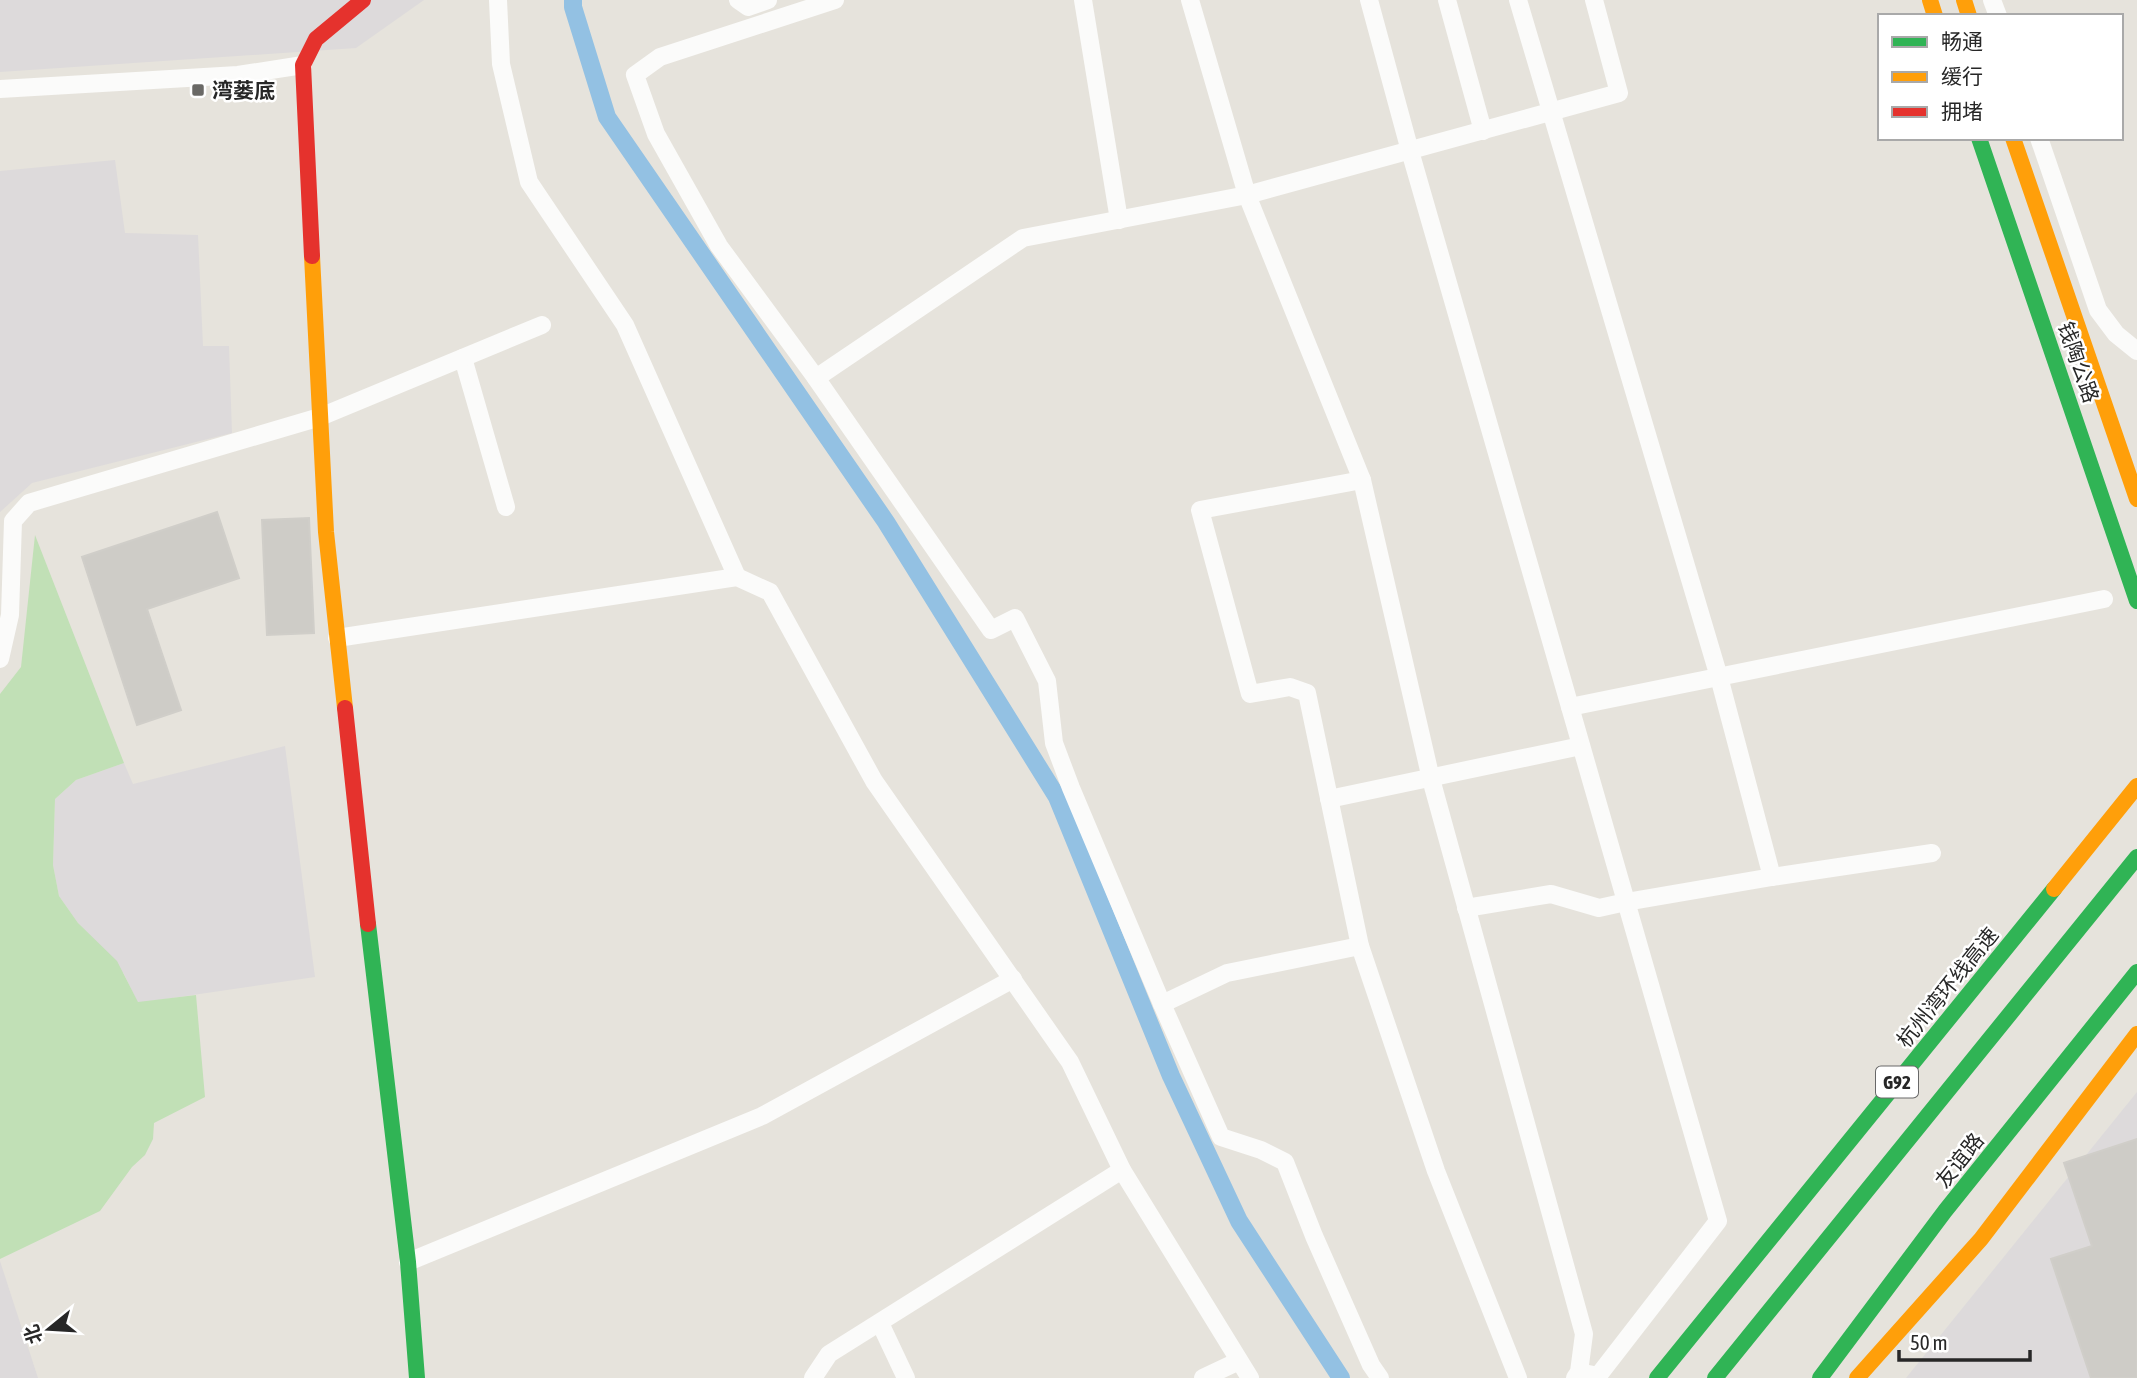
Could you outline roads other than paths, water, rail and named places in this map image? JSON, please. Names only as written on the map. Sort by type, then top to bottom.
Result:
[{"type":"main road","points":[[363,0],[316,39],[303,65],[326,532],[408,1262],[417,1378]]},
{"type":"main road","name":"钱陶公路","points":[[1980,140],[2137,601]]},
{"type":"main road","name":"钱陶公路","points":[[2013,140],[2137,499]]},
{"type":"main road","name":"杭州湾环线高速","points":[[1657,1378],[2137,786]]},
{"type":"main road","name":"G92","points":[[1715,1378],[2137,857]]},
{"type":"main road","name":"友谊路","points":[[1819,1378],[1945,1211],[2137,972]]},
{"type":"main road","points":[[1857,1378],[1981,1239],[2137,1034]]},
{"type":"street","points":[[498,0],[501,64],[529,182],[625,324],[737,577]]},
{"type":"street","points":[[738,0],[748,7],[768,0]]},
{"type":"street","points":[[835,0],[660,57],[635,75],[656,134],[719,246],[816,378],[992,630],[1015,618],[1047,681],[1054,743],[1162,1004],[1222,1137],[1261,1150],[1285,1162],[1314,1236],[1371,1365],[1380,1378]]},
{"type":"street","points":[[1083,0],[1119,219]]},
{"type":"street","points":[[1190,0],[1247,195],[1362,480],[1431,779],[1584,1334],[1577,1375],[1598,1376],[1718,1221],[1369,0]]},
{"type":"street","points":[[1447,0],[1483,131]]},
{"type":"street","points":[[1518,0],[1719,677],[1772,877]]},
{"type":"street","points":[[816,378],[1023,238],[1247,195],[1619,93],[1594,0]]},
{"type":"street","points":[[0,89],[238,75],[303,65]]},
{"type":"street","points":[[2040,140],[2098,310],[2116,334],[2137,351]]},
{"type":"street","points":[[0,659],[10,615],[13,521],[29,503],[320,417],[542,325]]},
{"type":"street","points":[[463,358],[506,507]]},
{"type":"street","points":[[1362,480],[1200,510],[1250,694],[1290,687],[1307,693],[1360,946],[1436,1171],[1518,1378]]},
{"type":"street","points":[[337,638],[737,577],[770,592],[874,781],[1070,1062],[1122,1170],[1250,1378]]},
{"type":"street","points":[[1570,707],[2104,598]]},
{"type":"street","points":[[1329,799],[1581,747]]},
{"type":"street","points":[[1466,908],[1552,894],[1599,908],[1772,877],[1932,853]]},
{"type":"street","points":[[1162,1004],[1227,973],[1360,946]]},
{"type":"street","points":[[408,1262],[762,1116],[1013,979]]},
{"type":"street","points":[[821,1374],[830,1354],[1122,1170]]},
{"type":"street","points":[[880,1323],[906,1378]]},
{"type":"street","points":[[1203,1378],[1239,1361]]},
{"type":"waterway","points":[[573,0],[607,117],[886,522],[1057,797],[1171,1076],[1239,1221],[1341,1378]]},
{"type":"place","name":"湾蒌底","points":[[198,90]]}]
